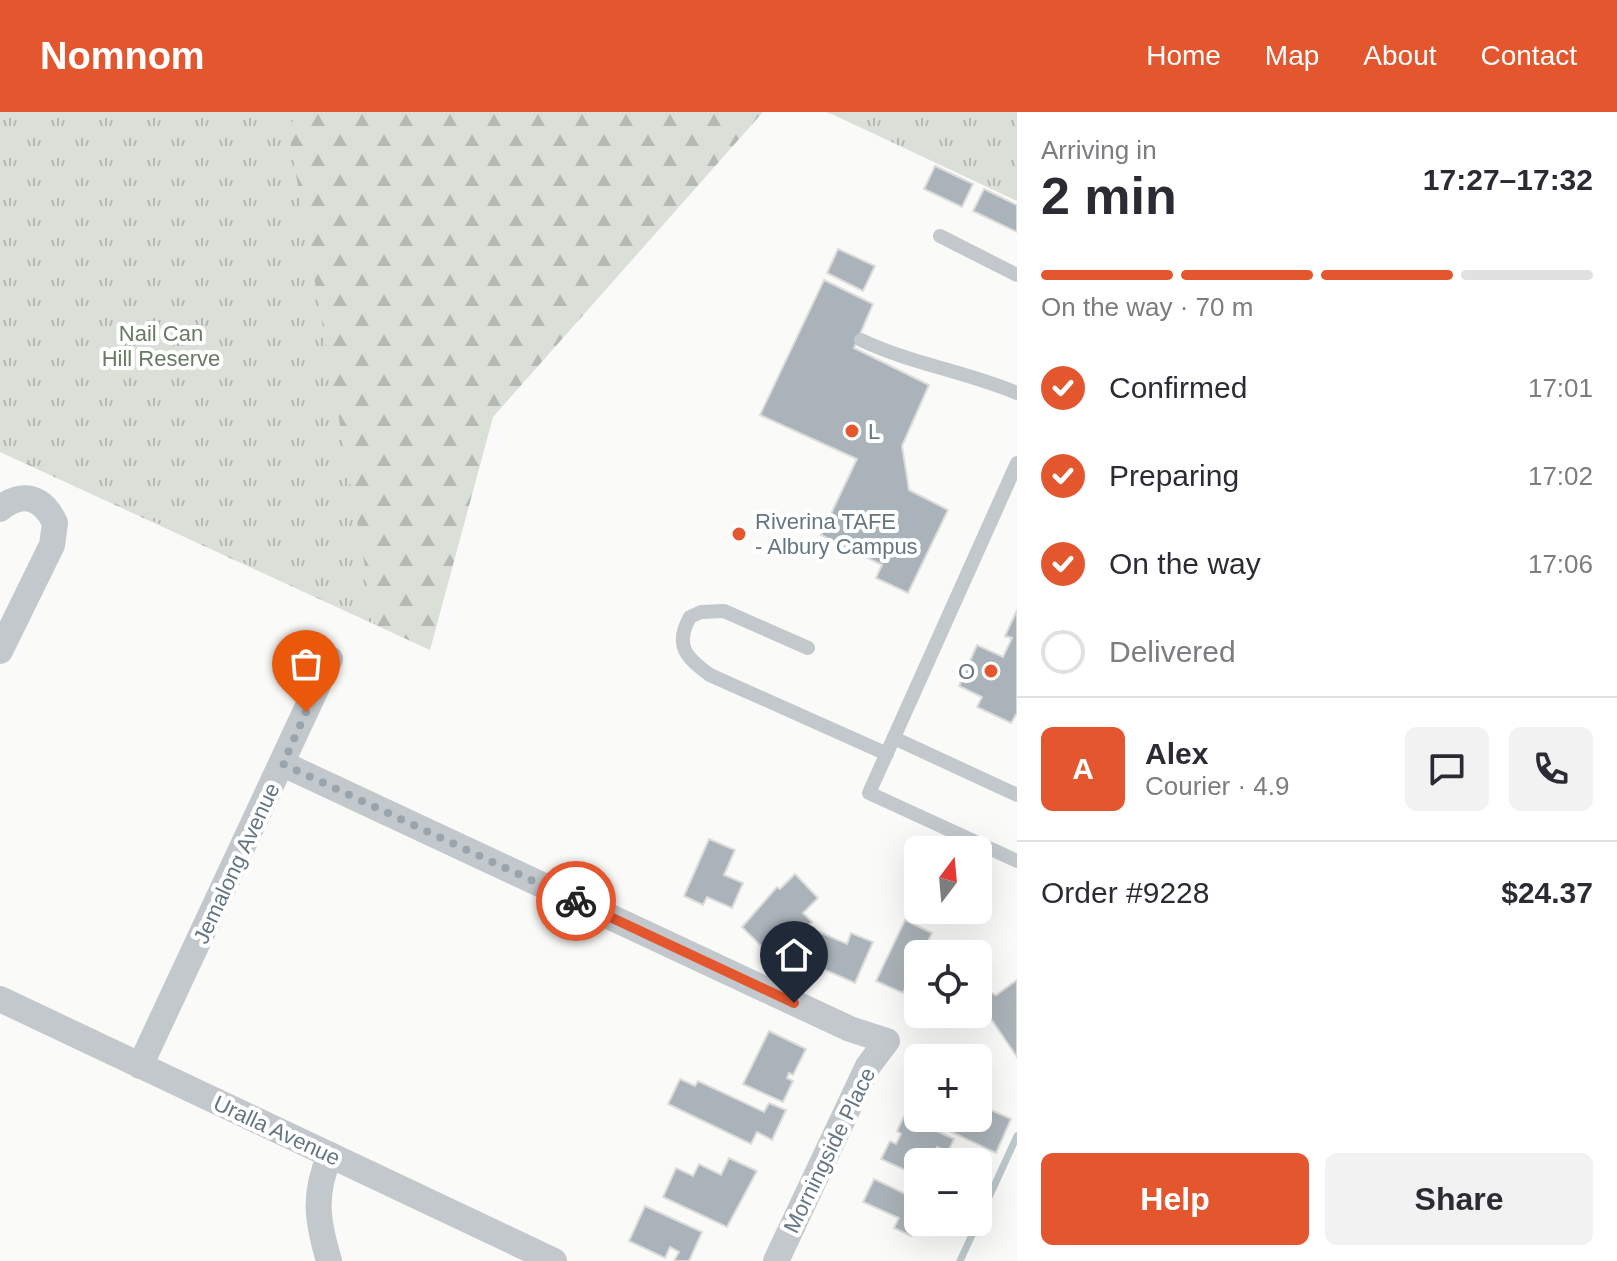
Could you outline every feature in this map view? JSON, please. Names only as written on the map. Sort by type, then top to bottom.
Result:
[{"type":"street","points":[[0,509],[18,498],[28,497],[44,506],[55,523],[52,545],[0,651]]},
{"type":"street","name":"Jemalong Avenue","points":[[140,1066],[330,659]]},
{"type":"street","name":"Morningside Place","points":[[283,764],[850,1029],[887,1041],[868,1066],[776,1261]]},
{"type":"street","name":"Uralla Avenue","points":[[0,999],[554,1261]]},
{"type":"street","points":[[329,1261],[317,1204],[318,1183],[330,1155]]},
{"type":"lane","points":[[940,236],[1017,275]]},
{"type":"lane","points":[[861,340],[902,359],[947,367],[1017,393]]},
{"type":"lane","points":[[1017,463],[869,793],[1017,861]]},
{"type":"lane","points":[[808,648],[724,611],[712,610],[690,617],[681,646],[688,660],[710,675],[887,754]]},
{"type":"lane","points":[[894,738],[1017,795]]},
{"type":"green space","points":[[0,112],[763,112],[493,417],[430,650],[0,452]]},
{"type":"green space","name":"Nail Can Hill Reserve","points":[[0,112],[298,112],[288,129],[375,624],[0,450]]},
{"type":"green space","points":[[826,112],[1017,112],[1017,201],[836,116]]},
{"type":"building","points":[[935,166],[973,184],[962,207],[924,189]]},
{"type":"building","points":[[984,189],[1017,205],[1017,232],[973,211]]},
{"type":"building","points":[[838,249],[875,266],[863,291],[827,273]]},
{"type":"building","name":"L","points":[[824,280],[873,304],[854,348],[929,385],[902,446],[909,490],[948,510],[908,593],[876,578],[882,565],[821,535],[857,459],[760,415]]},
{"type":"building","name":"O","points":[[1017,610],[1017,713],[1011,723],[977,707],[982,697],[959,686],[977,645],[1003,657],[1012,638],[1005,636]]},
{"type":"building","points":[[709,839],[735,850],[724,875],[743,883],[732,908],[707,897],[703,905],[684,896]]},
{"type":"building","points":[[795,874],[818,898],[803,913],[812,922],[796,937],[785,926],[763,948],[742,927],[777,887],[780,889]]},
{"type":"building","points":[[904,922],[932,933],[929,940],[904,940],[903,993],[876,981]]},
{"type":"building","points":[[819,932],[847,944],[851,933],[873,942],[855,983],[807,962]]},
{"type":"building","points":[[1017,980],[1017,1057],[992,1020],[992,993],[996,995]]},
{"type":"building","points":[[769,1031],[806,1049],[793,1075],[789,1073],[787,1078],[793,1081],[783,1102],[743,1084]]},
{"type":"building","points":[[680,1079],[695,1086],[698,1081],[764,1112],[769,1103],[786,1110],[772,1140],[757,1132],[751,1144],[668,1104]]},
{"type":"building","points":[[992,1110],[1011,1119],[996,1153],[992,1148],[985,1148],[952,1132],[992,1132]]},
{"type":"building","points":[[904,1116],[904,1132],[939,1132],[954,1139],[950,1148],[904,1148],[904,1170],[881,1159],[890,1141],[896,1144],[901,1134],[897,1131]]},
{"type":"building","points":[[729,1158],[757,1171],[727,1227],[663,1197],[676,1168],[693,1176],[699,1164],[721,1175]]},
{"type":"building","points":[[874,1179],[904,1193],[904,1233],[894,1228],[899,1218],[863,1202]]},
{"type":"building","points":[[645,1206],[702,1232],[689,1261],[674,1261],[679,1252],[670,1247],[665,1258],[629,1241]]},
{"type":"waterway","points":[[992,1190],[1017,1136]]},
{"type":"waterway","points":[[960,1261],[972,1236]]},
{"type":"way so far","points":[[306,712],[283,764],[576,901]]},
{"type":"place","name":"L","points":[[852,431]]},
{"type":"place","name":"Riverina TAFE - Albury Campus","points":[[739,534]]},
{"type":"place","name":"O","points":[[991,671]]},
{"type":"route","points":[[576,901],[794,1003]]}]
